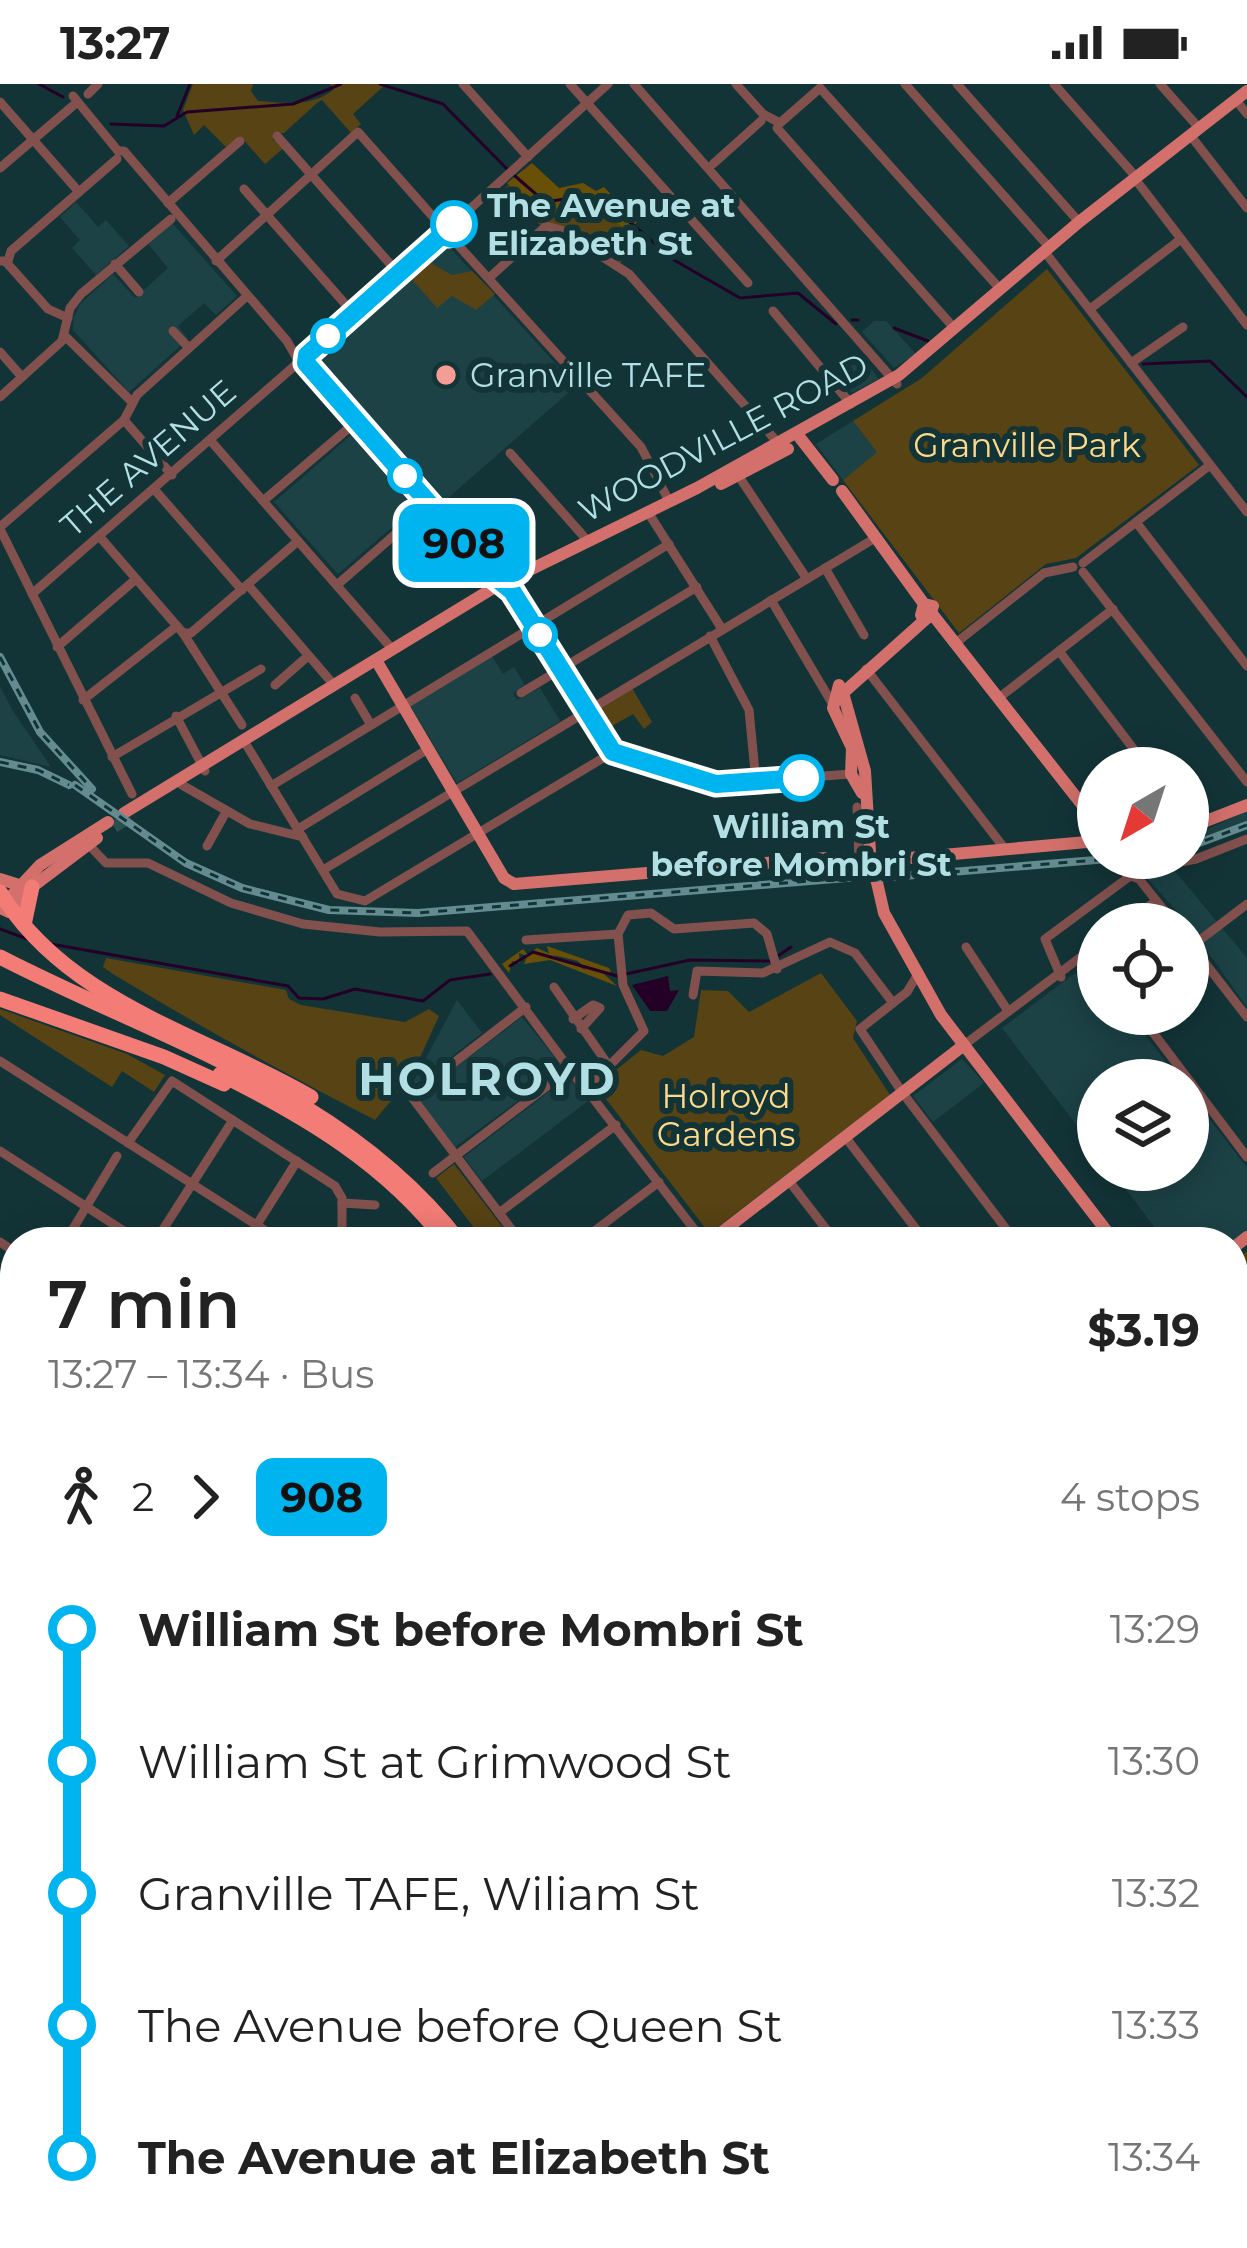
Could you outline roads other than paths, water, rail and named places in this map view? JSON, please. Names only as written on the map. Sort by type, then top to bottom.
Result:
[{"type":"highway","points":[[25,886],[25,928]]},
{"type":"highway","points":[[3,909],[97,989],[293,1087],[333,1112],[447,1227]]},
{"type":"highway","points":[[0,947],[8,963],[276,1102],[367,1161],[431,1227]]},
{"type":"highway","points":[[8,963],[287,1095],[357,1139]]},
{"type":"highway","points":[[0,999],[164,1057],[265,1104],[276,1102]]},
{"type":"main road","name":"WOODVILLE ROAD","points":[[939,349],[1000,290],[1197,134],[1245,102]]},
{"type":"main road","name":"WOODVILLE ROAD","points":[[895,381],[738,475],[505,585],[247,746],[127,815],[334,685],[377,663],[393,650],[505,585],[586,539],[800,436],[895,381],[939,349],[1079,222],[1138,180]]},
{"type":"main road","points":[[800,436],[878,537],[926,613],[956,642],[1077,798]]},
{"type":"main road","points":[[840,688],[926,613]]},
{"type":"main road","points":[[857,772],[832,703],[840,688],[926,613]]},
{"type":"main road","points":[[377,663],[505,878],[517,885],[826,858],[868,862],[1077,843]]},
{"type":"main road","points":[[840,688],[879,899],[925,988],[1104,1227]]},
{"type":"main road","points":[[1209,818],[1247,805]]},
{"type":"main road","points":[[0,879],[25,886],[111,824],[58,854],[25,886],[3,909]]},
{"type":"main road","points":[[58,854],[88,844]]},
{"type":"main road","points":[[729,1227],[966,1047]]},
{"type":"street","points":[[0,168],[98,84]]},
{"type":"street","points":[[463,84],[528,157]]},
{"type":"street","points":[[570,84],[748,283]]},
{"type":"street","name":"THE AVENUE","points":[[32,594],[354,314],[608,84]]},
{"type":"street","points":[[634,84],[895,381]]},
{"type":"street","points":[[736,84],[762,117],[778,125],[955,329]]},
{"type":"street","points":[[905,84],[1048,252],[1247,512]]},
{"type":"street","points":[[957,84],[1079,222]]},
{"type":"street","points":[[1054,84],[1138,180],[1247,325]]},
{"type":"street","points":[[1160,84],[1247,208]]},
{"type":"street","points":[[778,125],[822,86],[1000,290]]},
{"type":"street","points":[[80,96],[120,156],[505,585],[613,752],[707,782],[857,772]]},
{"type":"street","points":[[0,102],[79,192]]},
{"type":"street","points":[[710,166],[762,117]]},
{"type":"street","points":[[216,261],[358,132],[640,447],[669,501]]},
{"type":"street","points":[[277,136],[399,274]]},
{"type":"street","points":[[0,397],[65,336],[76,299],[160,225],[240,141]]},
{"type":"street","points":[[68,318],[52,313],[4,258],[120,156]]},
{"type":"street","points":[[244,190],[354,314]]},
{"type":"street","points":[[489,278],[546,226],[561,230],[629,274],[779,444]]},
{"type":"street","points":[[1090,309],[1181,239]]},
{"type":"street","points":[[115,264],[140,292]]},
{"type":"street","points":[[132,794],[0,528],[124,420],[132,402],[247,296]]},
{"type":"street","points":[[772,311],[851,404]]},
{"type":"street","points":[[1131,363],[1183,327]]},
{"type":"street","points":[[173,331],[189,348]]},
{"type":"street","points":[[65,336],[132,402]]},
{"type":"street","points":[[0,352],[22,377]]},
{"type":"street","points":[[124,420],[172,475]]},
{"type":"street","points":[[263,501],[357,421]]},
{"type":"street","points":[[210,440],[393,650]]},
{"type":"street","points":[[510,453],[586,539]]},
{"type":"street","points":[[956,642],[1044,573],[1080,567],[1210,465]]},
{"type":"street","points":[[738,475],[807,579]]},
{"type":"street","points":[[1234,496],[1247,486]]},
{"type":"street","points":[[154,490],[334,685]]},
{"type":"street","points":[[337,585],[430,504]]},
{"type":"street","points":[[651,517],[722,629]]},
{"type":"street","points":[[1136,521],[1247,666]]},
{"type":"street","points":[[100,536],[180,630],[242,725]]},
{"type":"street","points":[[323,870],[878,537]]},
{"type":"street","points":[[180,630],[191,634],[298,542]]},
{"type":"street","points":[[271,786],[669,544]]},
{"type":"street","points":[[1080,567],[1247,782]]},
{"type":"street","points":[[825,568],[864,634]]},
{"type":"street","points":[[56,646],[136,579]]},
{"type":"street","points":[[520,693],[697,587]]},
{"type":"street","points":[[771,600],[832,703]]},
{"type":"street","points":[[1000,697],[1113,608]]},
{"type":"street","points":[[82,700],[180,630]]},
{"type":"street","points":[[710,636],[748,710],[755,782]]},
{"type":"street","points":[[1059,652],[1132,747]]},
{"type":"street","points":[[275,685],[308,656]]},
{"type":"street","points":[[112,757],[261,669]]},
{"type":"street","points":[[866,669],[1005,849]]},
{"type":"street","points":[[818,679],[840,688]]},
{"type":"street","points":[[355,698],[371,725]]},
{"type":"street","points":[[176,716],[204,768]]},
{"type":"street","points":[[247,746],[338,894],[370,900],[482,839],[613,752]]},
{"type":"street","points":[[182,785],[226,812],[300,833],[428,749]]},
{"type":"street","points":[[863,805],[868,862]]},
{"type":"street","points":[[207,847],[226,812]]},
{"type":"street","points":[[1209,851],[1247,839]]},
{"type":"street","points":[[88,844],[103,861],[152,864],[231,903],[303,924],[380,932],[458,929],[475,939],[694,1227]]},
{"type":"street","points":[[1060,975],[1047,937],[1126,879]]},
{"type":"street","points":[[1139,879],[1153,903]]},
{"type":"street","points":[[1209,931],[1247,904]]},
{"type":"street","points":[[433,1173],[585,1081],[641,1039],[645,1028],[623,984],[621,921],[635,913],[651,913],[674,929],[754,923],[767,934],[774,961]]},
{"type":"street","points":[[526,940],[618,934]]},
{"type":"street","points":[[693,995],[694,975],[702,969],[756,975],[774,961],[818,944],[842,944],[893,1003]]},
{"type":"street","points":[[966,947],[1008,1012]]},
{"type":"street","points":[[966,1047],[1077,964]]},
{"type":"street","points":[[1209,967],[1246,1013]]},
{"type":"street","points":[[918,974],[907,992],[860,1031],[1005,1227]]},
{"type":"street","points":[[966,1047],[1060,975]]},
{"type":"street","points":[[554,987],[606,1067]]},
{"type":"street","points":[[907,992],[925,988]]},
{"type":"street","points":[[573,1019],[593,1005],[600,1008],[581,1029]]},
{"type":"street","points":[[509,1227],[411,1096],[526,1007]]},
{"type":"street","points":[[1157,1035],[1247,1157]]},
{"type":"street","points":[[1159,1035],[1247,1147]]},
{"type":"street","points":[[0,1061],[259,1227]]},
{"type":"street","points":[[128,1143],[167,1083],[174,1082],[335,1186],[342,1203],[342,1227]]},
{"type":"street","points":[[165,1227],[233,1120]]},
{"type":"street","points":[[499,1214],[616,1125]]},
{"type":"street","points":[[846,1138],[914,1227]]},
{"type":"street","points":[[0,1151],[118,1227]]},
{"type":"street","points":[[74,1227],[117,1156]]},
{"type":"street","points":[[256,1225],[297,1161]]},
{"type":"street","points":[[789,1181],[824,1227]]},
{"type":"street","points":[[600,1227],[659,1182]]},
{"type":"street","points":[[342,1203],[375,1205]]},
{"type":"waterway","points":[[39,84],[63,97]]},
{"type":"waterway","points":[[177,116],[190,84]]},
{"type":"waterway","points":[[111,124],[164,126],[187,112],[293,104],[341,84]]},
{"type":"waterway","points":[[380,84],[443,104],[508,170]]},
{"type":"waterway","points":[[515,176],[545,202],[578,197],[617,211],[674,260],[740,298],[798,293],[836,324]]},
{"type":"waterway","points":[[852,320],[858,320]]},
{"type":"waterway","points":[[894,328],[928,341]]},
{"type":"waterway","points":[[1143,364],[1210,361],[1247,397]]},
{"type":"waterway","points":[[0,929],[30,940]]},
{"type":"waterway","points":[[51,944],[288,986],[299,998],[323,999],[355,989],[423,1001],[450,980],[490,974]]},
{"type":"waterway","points":[[778,956],[791,947]]},
{"type":"waterway","points":[[510,966],[533,952],[617,976]]},
{"type":"waterway","points":[[626,974],[690,960],[770,961]]},
{"type":"tunnel","points":[[114,827],[130,817]]},
{"type":"railway","points":[[0,657],[40,732],[92,789]]},
{"type":"railway","points":[[0,762],[38,770],[69,785]]},
{"type":"railway","points":[[75,785],[186,863],[242,888],[329,910],[418,913],[871,876]]},
{"type":"railway","points":[[1209,839],[1247,825]]},
{"type":"railway","points":[[879,878],[1077,862]]},
{"type":"place","name":"The Avenue at Elizabeth St","points":[[454,224]]},
{"type":"place","name":"Granville TAFE","points":[[446,375]]},
{"type":"place","name":"William St before Mombri St","points":[[801,778]]},
{"type":"district","name":"HOLROYD","points":[[488,1079]]},
{"type":"park label","name":"Granville Park","points":[[1027,445]]},
{"type":"park label","name":"Holroyd Gardens","points":[[726,1115]]}]
